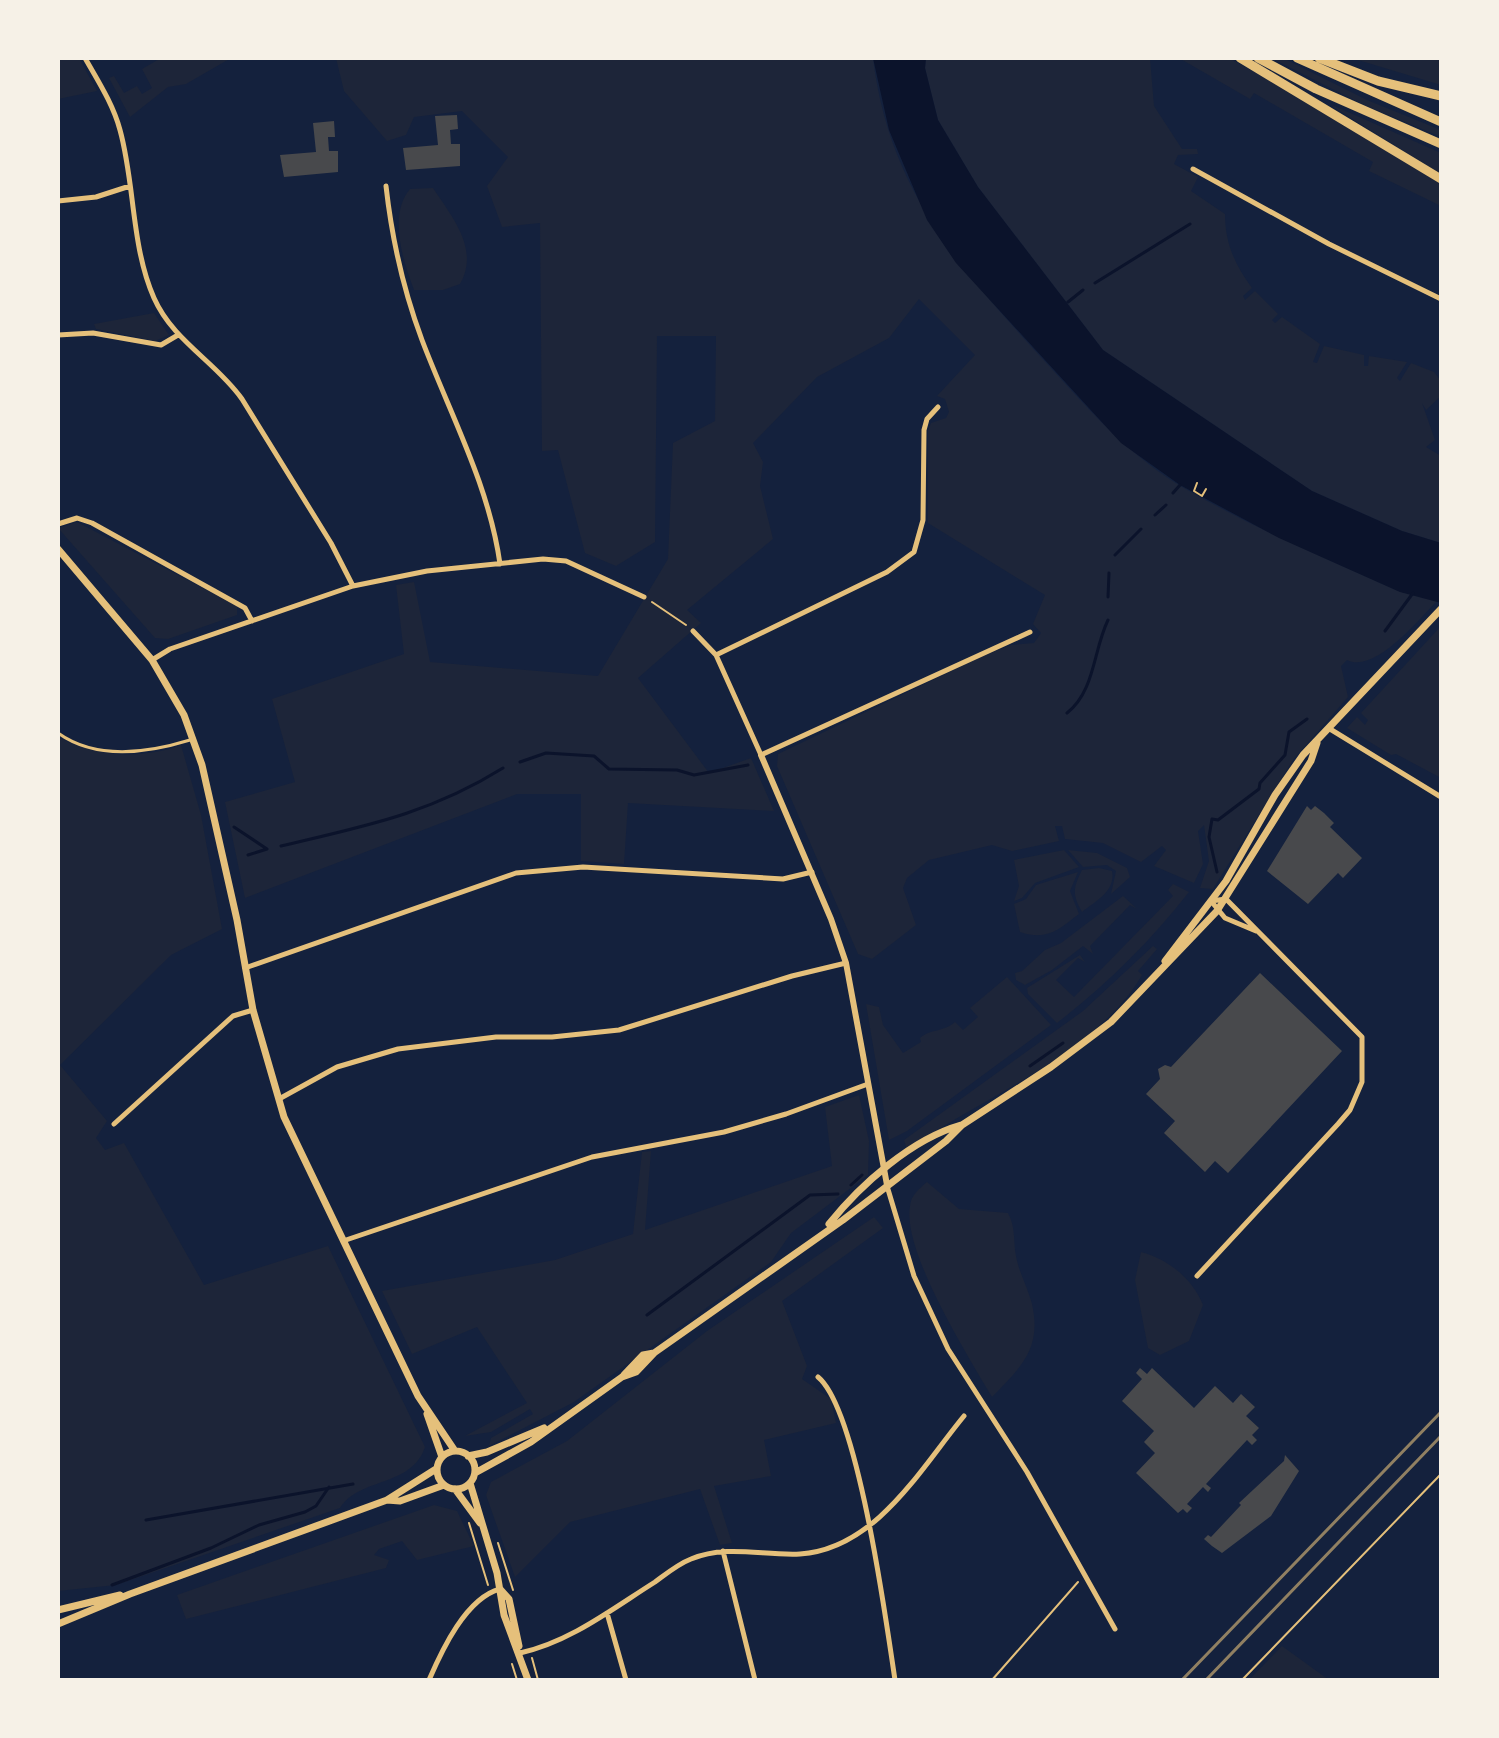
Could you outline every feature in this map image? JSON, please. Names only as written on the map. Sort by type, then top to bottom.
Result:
[{"type":"highway","points":[[1240,58],[1441,179]]},
{"type":"highway","points":[[1258,58],[1328,94],[1441,144]]},
{"type":"highway","points":[[1297,58],[1441,122]]},
{"type":"highway","points":[[1319,58],[1378,81],[1441,96]]},
{"type":"main road","points":[[58,549],[152,660],[194,739],[237,920],[253,1010],[278,1100],[342,1241],[427,1414],[442,1457]]},
{"type":"main road","points":[[1154,977],[1211,901],[1289,773],[1441,609]]},
{"type":"main road","points":[[528,1680],[504,1615],[500,1589],[470,1483],[475,1473],[531,1442],[546,1428],[622,1377],[636,1372],[654,1353],[826,1229],[843,1220],[946,1141],[962,1125],[1092,1037],[1217,911],[1311,761],[1317,743]]},
{"type":"main road","points":[[826,1229],[884,1172],[940,1131],[962,1125]]},
{"type":"main road","points":[[427,1414],[455,1451],[468,1456],[487,1452],[527,1433],[546,1428]]},
{"type":"main road","points":[[61,1623],[130,1594],[387,1500],[436,1469],[442,1457],[455,1451]]},
{"type":"main road","points":[[468,1456],[475,1473]]},
{"type":"main road","points":[[436,1469],[444,1485]]},
{"type":"main road","points":[[455,1489],[470,1483]]},
{"type":"main road","points":[[387,1500],[400,1501],[444,1485],[455,1489],[481,1524]]},
{"type":"main road","points":[[59,1608],[130,1594]]},
{"type":"street","points":[[85,58],[120,129],[146,278],[157,306],[178,335],[232,385],[331,543],[353,586]]},
{"type":"street","points":[[1193,169],[1329,244],[1441,299]]},
{"type":"street","points":[[58,201],[96,197],[130,186]]},
{"type":"street","points":[[386,186],[396,261],[423,341],[490,509],[500,564]]},
{"type":"street","points":[[58,335],[93,333],[161,345],[178,335]]},
{"type":"street","points":[[716,655],[887,572],[914,552],[923,520],[924,430],[927,419],[938,407]]},
{"type":"street","points":[[58,524],[77,518],[92,523],[245,608],[252,621]]},
{"type":"street","points":[[152,660],[170,649],[390,576],[543,559],[566,561],[644,597]]},
{"type":"street","points":[[693,631],[716,655],[812,872],[846,963],[884,1172],[914,1276],[948,1349],[1027,1472],[1115,1629]]},
{"type":"street","points":[[761,755],[1030,632]]},
{"type":"street","points":[[1330,729],[1441,797]]},
{"type":"street","points":[[244,968],[516,873],[583,867],[783,879],[812,872]]},
{"type":"street","points":[[1197,1276],[1350,1110],[1362,1082],[1362,1037],[1256,931],[1241,910],[1226,899],[1211,901],[1217,911],[1256,931]]},
{"type":"street","points":[[278,1100],[337,1067],[398,1049],[496,1037],[552,1037],[619,1030],[792,976],[846,963]]},
{"type":"street","points":[[114,1124],[233,1016],[253,1010]]},
{"type":"street","points":[[342,1241],[592,1157],[724,1132],[786,1114],[868,1084]]},
{"type":"street","points":[[818,1377],[828,1385],[839,1405],[869,1528],[895,1680]]},
{"type":"street","points":[[520,1653],[607,1613],[689,1560],[723,1551],[803,1554],[869,1528],[964,1416]]},
{"type":"street","points":[[723,1551],[755,1680]]},
{"type":"street","points":[[429,1680],[464,1618],[485,1594],[500,1589]]},
{"type":"street","points":[[607,1613],[626,1680]]},
{"type":"lane","points":[[58,733],[74,743],[116,752],[175,745],[194,739]]},
{"type":"lane","points":[[59,1608],[61,1623]]},
{"type":"path","points":[[1197,483],[1194,491],[1202,496],[1206,489]]},
{"type":"path","points":[[1196,498],[1198,493]]},
{"type":"path","points":[[644,597],[693,631]]},
{"type":"path","points":[[1242,1680],[1441,1474]]},
{"type":"path","points":[[495,1534],[515,1599]]},
{"type":"path","points":[[992,1680],[1085,1576]]},
{"type":"path","points":[[530,1650],[538,1680]]},
{"type":"shaded area","points":[[58,58],[79,58],[97,91],[58,99]]},
{"type":"shaded area","points":[[161,58],[231,58],[186,84],[168,87],[130,117],[109,78],[114,76],[124,93],[137,86],[142,94],[152,88],[142,69]]},
{"type":"shaded area","points":[[336,58],[873,58],[882,106],[895,149],[913,190],[935,227],[988,297],[1112,433],[1165,476],[1236,516],[1396,590],[1437,601],[1408,632],[1383,652],[1358,662],[1347,660],[1341,666],[1348,697],[1293,760],[1213,889],[1200,888],[1209,861],[1204,825],[1198,831],[1203,864],[1194,883],[1154,866],[1166,850],[1162,846],[1141,862],[1103,843],[1065,839],[1062,826],[1055,826],[1059,841],[1012,851],[992,845],[929,860],[907,878],[903,888],[916,925],[872,959],[858,954],[777,766],[778,754],[983,656],[1011,645],[1034,643],[1041,633],[1033,624],[1045,595],[928,523],[928,430],[931,423],[946,418],[949,412],[945,399],[937,396],[975,355],[919,299],[889,338],[817,377],[753,443],[763,462],[760,486],[773,539],[687,610],[701,623],[638,678],[709,773],[751,758],[774,811],[628,803],[624,864],[581,861],[581,794],[517,794],[245,898],[225,802],[295,782],[272,699],[404,654],[396,585],[414,582],[430,662],[598,676],[668,559],[673,443],[715,421],[716,336],[657,336],[655,542],[616,566],[585,553],[558,450],[542,451],[540,223],[502,227],[487,186],[508,157],[462,111],[414,117],[406,135],[387,141],[344,91]]},
{"type":"shaded area","points":[[873,58],[926,58],[925,68],[938,120],[978,187],[1103,350],[1312,491],[1402,531],[1441,543],[1441,603],[1400,592],[1279,538],[1180,485],[1121,443],[956,263],[927,220],[889,130]]},
{"type":"shaded area","points":[[926,58],[1150,58],[1154,106],[1182,149],[1197,149],[1198,154],[1178,155],[1174,164],[1198,177],[1191,191],[1225,214],[1232,253],[1252,288],[1243,296],[1245,300],[1255,291],[1278,314],[1272,320],[1275,323],[1282,317],[1320,344],[1313,362],[1317,363],[1324,346],[1364,355],[1364,366],[1368,366],[1369,356],[1407,362],[1397,378],[1400,381],[1411,363],[1434,372],[1441,381],[1440,397],[1426,410],[1422,403],[1435,440],[1426,447],[1441,456],[1441,543],[1402,531],[1312,491],[1103,350],[978,187],[938,120],[925,68]]},
{"type":"shaded area","points":[[1179,58],[1229,58],[1305,99],[1441,184],[1441,206],[1369,171],[1373,162],[1254,93],[1250,99]]},
{"type":"shaded area","points":[[1271,58],[1283,58],[1367,100],[1441,130],[1441,137],[1364,105]]},
{"type":"shaded area","points":[[1354,58],[1441,58],[1441,85],[1358,60]]},
{"type":"shaded area","points":[[1333,107],[1441,153],[1441,174]]},
{"type":"shaded area","points":[[433,188],[461,234],[467,258],[465,271],[460,284],[443,290],[414,290],[402,252],[400,212],[410,189]]},
{"type":"shaded area","points":[[154,313],[169,335],[155,341],[96,329],[94,324]]},
{"type":"shaded area","points":[[77,522],[237,606],[237,615],[168,639],[155,638],[58,528]]},
{"type":"shaded area","points":[[1441,626],[1441,778],[1396,754],[1391,755],[1347,728],[1357,717],[1365,725],[1368,720],[1361,713]]},
{"type":"shaded area","points":[[58,737],[87,749],[118,754],[150,753],[181,745],[201,815],[222,929],[171,955],[60,1065],[107,1121],[96,1138],[105,1150],[124,1143],[204,1285],[328,1246],[425,1447],[409,1469],[360,1491],[340,1508],[116,1585],[58,1591]]},
{"type":"shaded area","points":[[1064,850],[1079,867],[1035,883],[1022,898],[1014,901],[1019,886],[1014,860]]},
{"type":"shaded area","points":[[1068,850],[1097,853],[1127,868],[1130,877],[1111,894],[1116,871],[1107,865],[1083,867]]},
{"type":"shaded area","points":[[1099,868],[1112,871],[1111,884],[1104,895],[1082,912],[1075,896],[1077,882],[1082,870]]},
{"type":"shaded area","points":[[1078,872],[1070,891],[1079,914],[1045,934],[1020,932],[1014,904],[1026,899],[1036,885]]},
{"type":"shaded area","points":[[1173,884],[1189,892],[1127,962],[1057,1023],[1028,994],[1027,988],[1080,955],[1085,962],[1078,958],[1056,980],[1074,997],[1173,896],[1168,890]]},
{"type":"shaded area","points":[[1123,896],[1137,909],[1130,905],[1090,946],[1093,954],[1083,946],[1052,970],[1025,985],[1016,980],[1015,973],[1022,971],[1045,950],[1061,943]]},
{"type":"shaded area","points":[[1153,946],[1157,949],[1138,971],[1142,975],[1122,1003],[1096,1029],[1035,1073],[907,1150],[904,1140],[1083,1011]]},
{"type":"shaded area","points":[[1007,977],[1051,1025],[907,1131],[889,1140],[866,1004],[879,1007],[883,1025],[903,1053],[921,1042],[920,1038],[924,1035],[955,1022],[963,1030],[978,1017],[970,1008]]},
{"type":"shaded area","points":[[859,1095],[869,1141],[868,1175],[791,1233],[771,1262],[574,1402],[489,1446],[491,1438],[533,1414],[530,1409],[491,1432],[465,1436],[527,1403],[477,1327],[412,1354],[382,1291],[555,1260],[633,1234],[642,1152],[651,1151],[645,1230],[832,1166],[825,1107]]},
{"type":"shaded area","points":[[927,1182],[959,1209],[1008,1213],[1012,1224],[1017,1262],[1032,1304],[1034,1333],[1027,1356],[992,1397],[939,1303],[916,1249],[910,1225],[910,1206],[914,1195]]},
{"type":"shaded area","points":[[874,1217],[883,1228],[782,1301],[807,1366],[802,1379],[831,1399],[836,1423],[764,1440],[771,1476],[714,1486],[732,1543],[720,1545],[700,1489],[570,1522],[515,1577],[486,1495],[491,1482],[567,1441],[707,1331]]},
{"type":"shaded area","points":[[1141,1252],[1178,1271],[1193,1287],[1203,1305],[1189,1341],[1160,1355],[1148,1348],[1135,1280]]},
{"type":"shaded area","points":[[434,1505],[457,1511],[474,1546],[417,1560],[402,1541],[379,1549],[374,1555],[389,1560],[386,1568],[186,1619],[177,1595]]},
{"type":"shaded area","points":[[1282,1646],[1329,1680],[1249,1680]]},
{"type":"building","points":[[457,115],[458,129],[450,130],[451,144],[460,144],[460,166],[406,170],[403,148],[438,145],[435,116]]},
{"type":"building","points":[[334,121],[335,137],[328,137],[329,151],[338,151],[338,172],[284,177],[280,155],[316,152],[313,123]]},
{"type":"building","points":[[1307,806],[1311,810],[1315,806],[1324,813],[1334,823],[1330,827],[1362,858],[1343,878],[1338,873],[1308,904],[1267,871]]},
{"type":"building","points":[[1260,973],[1342,1051],[1228,1173],[1215,1161],[1205,1172],[1164,1133],[1175,1121],[1146,1094],[1160,1079],[1158,1069],[1165,1065],[1171,1067]]},
{"type":"building","points":[[1140,1368],[1147,1374],[1152,1368],[1194,1408],[1215,1386],[1233,1403],[1241,1394],[1255,1407],[1246,1416],[1259,1428],[1252,1435],[1257,1440],[1252,1445],[1247,1440],[1206,1484],[1211,1488],[1208,1492],[1203,1487],[1187,1504],[1192,1508],[1187,1513],[1183,1509],[1178,1513],[1136,1473],[1155,1453],[1144,1442],[1154,1431],[1122,1401],[1142,1379],[1136,1373]]},
{"type":"building","points":[[1285,1455],[1299,1471],[1271,1516],[1222,1553],[1204,1539],[1208,1535],[1211,1537],[1241,1505],[1239,1503],[1284,1461]]},
{"type":"waterway","points":[[1095,283],[1190,224]]},
{"type":"waterway","points":[[1068,302],[1083,290]]},
{"type":"waterway","points":[[1173,493],[1180,485]]},
{"type":"waterway","points":[[1155,515],[1166,505]]},
{"type":"waterway","points":[[1115,555],[1141,529]]},
{"type":"waterway","points":[[1108,597],[1109,573]]},
{"type":"waterway","points":[[1385,631],[1413,593]]},
{"type":"waterway","points":[[1067,713],[1083,694],[1108,620]]},
{"type":"waterway","points":[[1217,872],[1209,837],[1212,819],[1218,820],[1259,789],[1260,783],[1285,755],[1289,732],[1307,719]]},
{"type":"waterway","points":[[520,762],[546,753],[594,756],[609,769],[677,770],[694,775],[748,765]]},
{"type":"waterway","points":[[281,846],[369,825],[422,808],[503,768]]},
{"type":"waterway","points":[[234,827],[267,849]]},
{"type":"waterway","points":[[248,855],[267,849]]},
{"type":"waterway","points":[[1030,1066],[1063,1043]]},
{"type":"waterway","points":[[851,1185],[862,1175]]},
{"type":"waterway","points":[[647,1315],[810,1195],[838,1194]]},
{"type":"waterway","points":[[146,1520],[353,1484]]},
{"type":"waterway","points":[[112,1585],[211,1548],[259,1525],[305,1512],[316,1506],[329,1487]]},
{"type":"railway","points":[[1182,1680],[1441,1412]]},
{"type":"railway","points":[[1206,1680],[1441,1436]]}]
